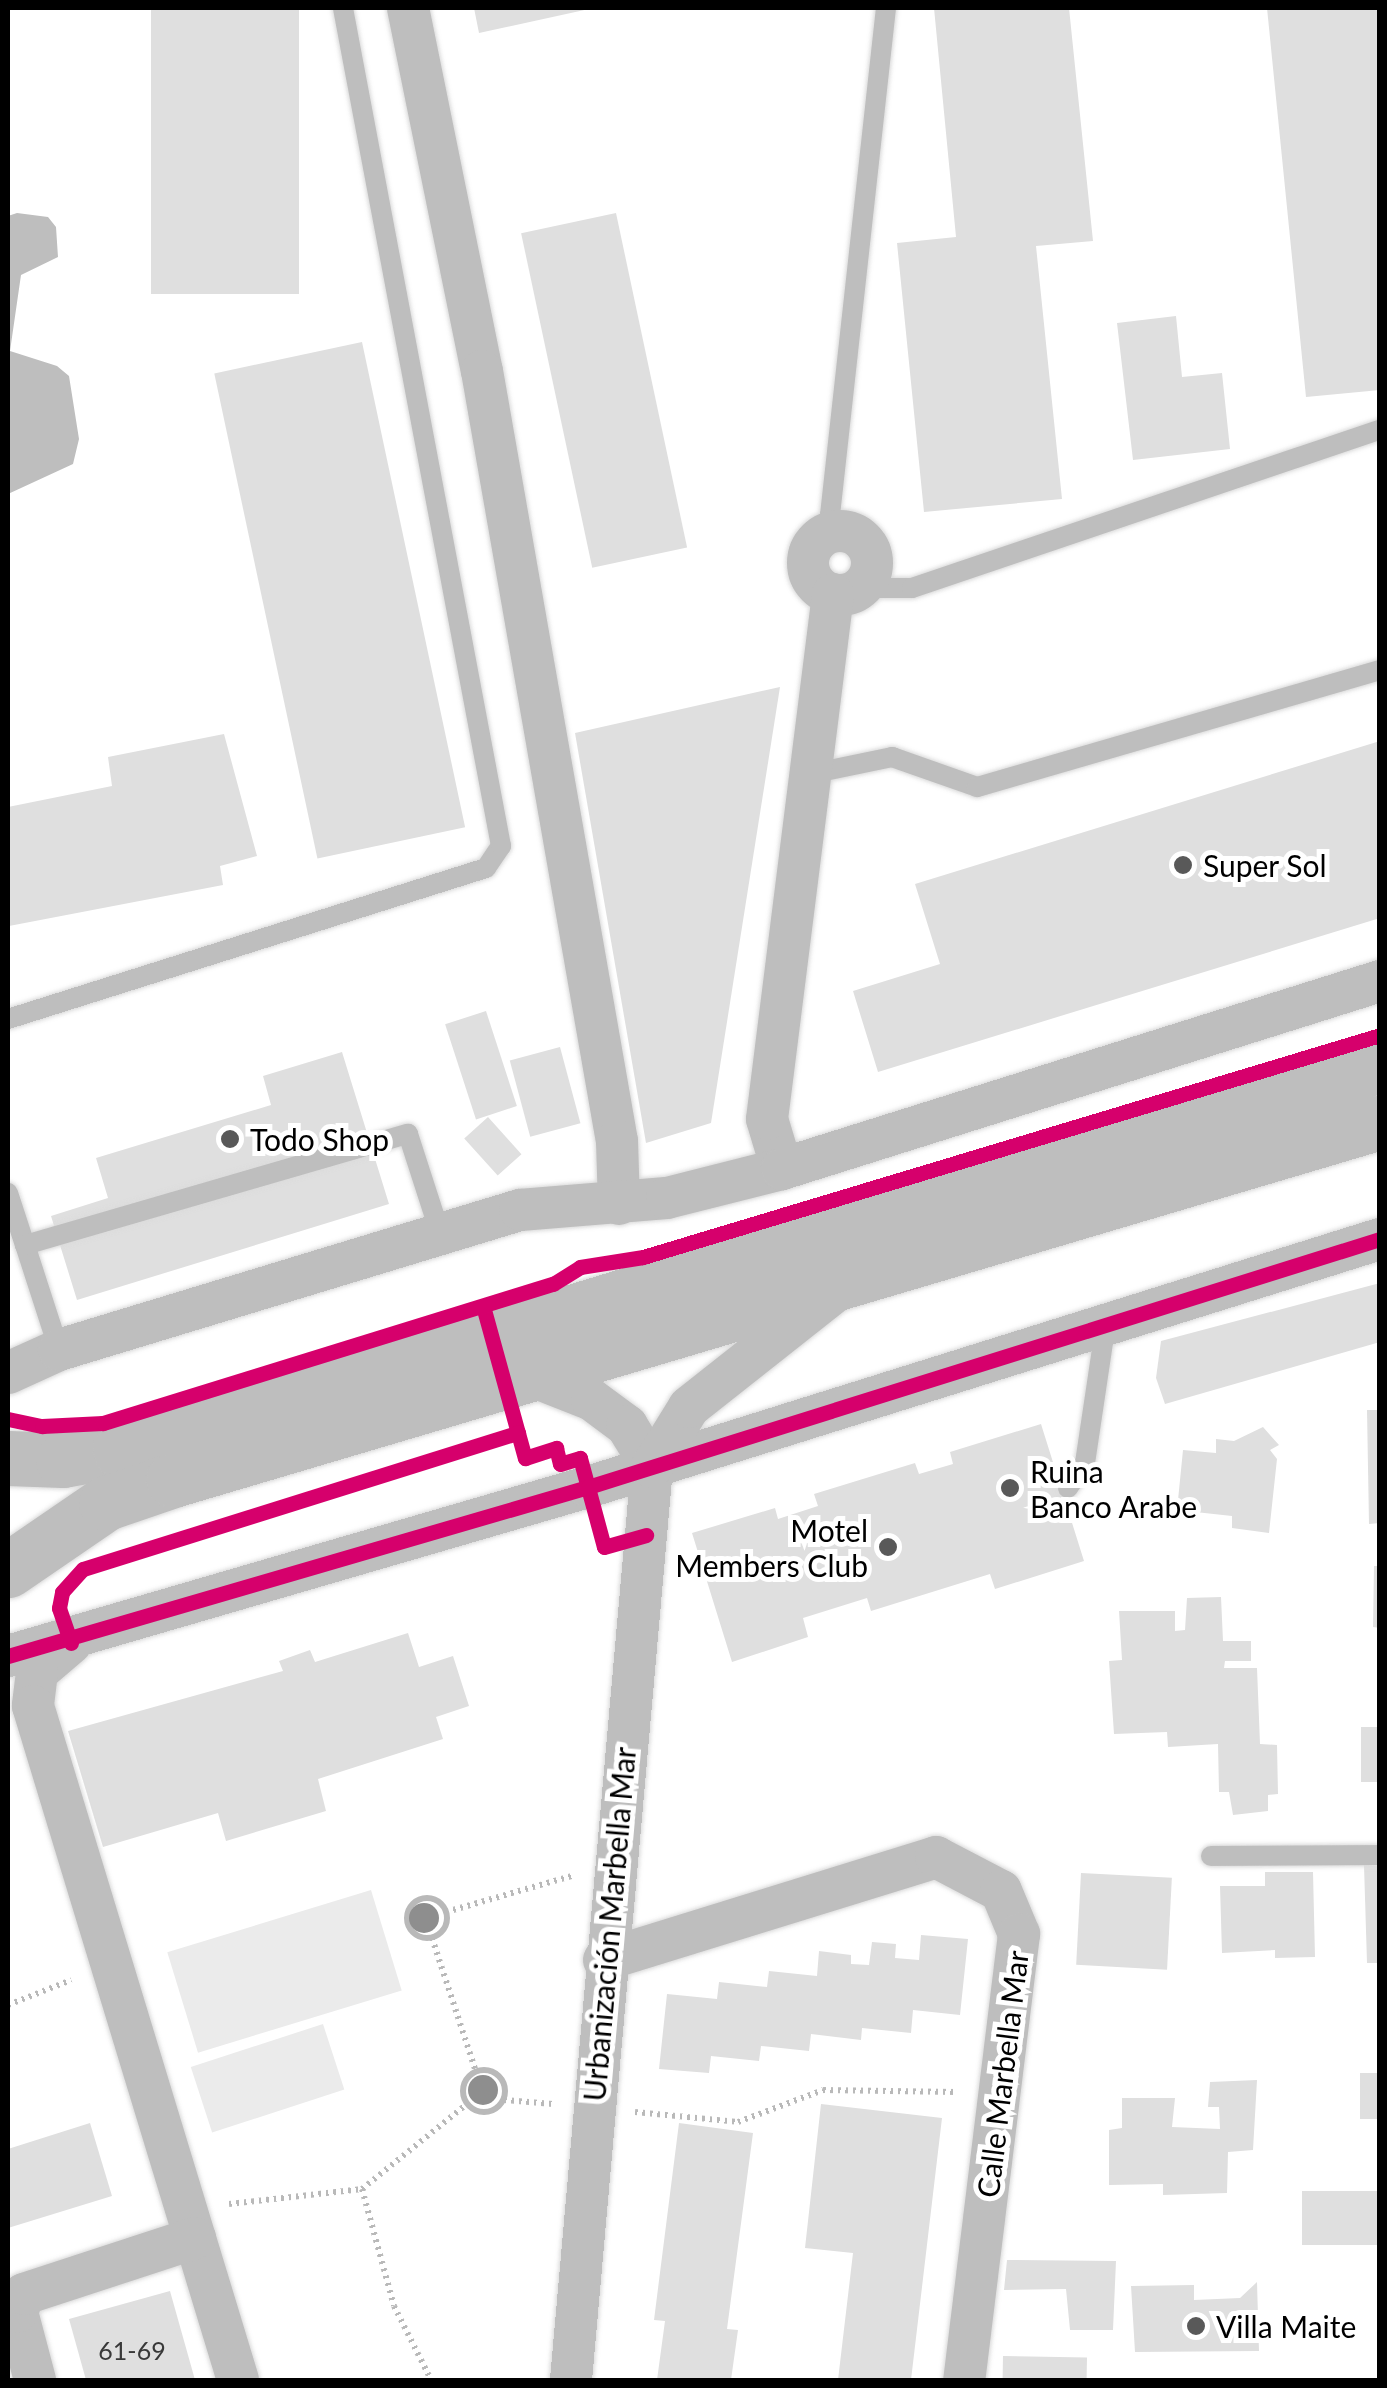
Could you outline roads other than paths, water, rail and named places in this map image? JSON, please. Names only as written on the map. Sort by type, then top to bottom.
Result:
[{"type":"main road","points":[[8,1458],[62,1460],[120,1450],[1380,1065]]},
{"type":"main road","points":[[8,1568],[106,1503],[1380,1122]]},
{"type":"main road","points":[[8,1517],[8,1568]]},
{"type":"street","points":[[408,8],[482,371],[617,1141],[618,1204]]},
{"type":"street","points":[[782,1169],[767,1119],[814,773],[846,591],[814,582],[807,562],[816,541],[835,532]]},
{"type":"street","points":[[8,1373],[59,1350],[520,1210],[618,1204],[782,1169],[1380,981]]},
{"type":"street","points":[[8,1656],[70,1642],[652,1468],[1106,1320],[1380,1239]]},
{"type":"street","name":"Urbanización Marbella Mar","points":[[571,2380],[604,1960],[652,1468],[689,1407],[845,1283]]},
{"type":"street","points":[[534,1377],[592,1400],[626,1426],[652,1468]]},
{"type":"street","points":[[70,1642],[38,1672],[33,1706],[116,1963],[238,2380]]},
{"type":"street","name":"Calle Marbella Mar","points":[[604,1960],[936,1857],[1001,1891],[1018,1934],[964,2380]]},
{"type":"street","points":[[36,2380],[16,2312],[24,2294],[190,2224]]},
{"type":"lane","points":[[8,1020],[486,868],[501,846],[343,8]]},
{"type":"lane","points":[[835,532],[830,515],[886,8]]},
{"type":"lane","points":[[846,591],[912,588],[1380,430]]},
{"type":"lane","points":[[814,773],[892,757],[977,787],[1380,670]]},
{"type":"lane","points":[[25,1245],[408,1134],[440,1233]]},
{"type":"lane","points":[[8,1193],[59,1350]]},
{"type":"lane","points":[[1068,1488],[1086,1463],[1106,1320]]},
{"type":"lane","points":[[1212,1856],[1380,1855]]},
{"type":"place","name":"Super Sol","points":[[1183,865]]},
{"type":"place","name":"Todo Shop","points":[[230,1139]]},
{"type":"place","name":"Ruina Banco Arabe","points":[[1010,1488]]},
{"type":"place","name":"Motel Members Club","points":[[888,1547]]},
{"type":"place","name":"Villa Maite","points":[[1196,2326]]}]
